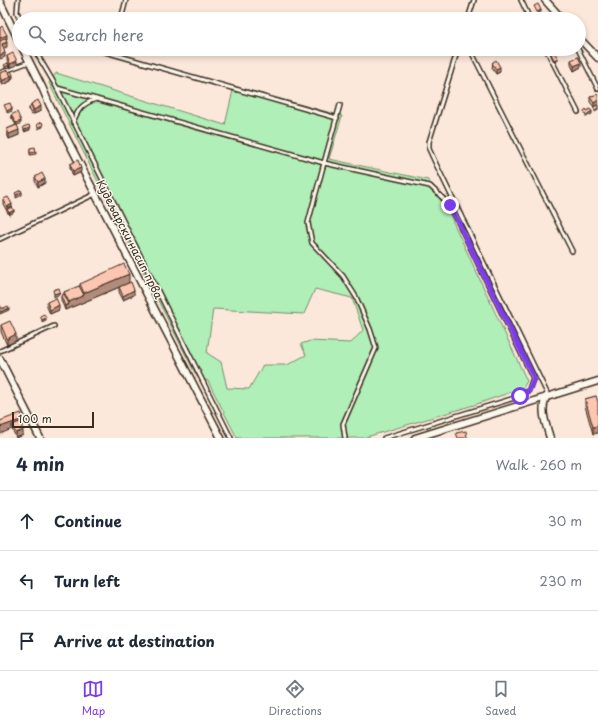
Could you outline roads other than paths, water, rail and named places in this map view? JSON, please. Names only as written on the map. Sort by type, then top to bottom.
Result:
[{"type":"street","points":[[545,0],[556,12]]},
{"type":"street","points":[[0,2],[12,27]]},
{"type":"street","points":[[586,45],[598,58]]},
{"type":"street","name":"Кудељарски насип прва","points":[[26,56],[50,106],[221,438]]},
{"type":"street","points":[[0,359],[40,438]]},
{"type":"street","points":[[415,438],[598,381]]},
{"type":"street","points":[[546,397],[543,406],[543,417],[550,438]]},
{"type":"lane","points":[[17,12],[18,0]]},
{"type":"lane","points":[[122,12],[126,0]]},
{"type":"lane","points":[[470,12],[474,0]]},
{"type":"lane","points":[[521,0],[527,12]]},
{"type":"lane","points":[[38,56],[57,88],[231,438]]},
{"type":"lane","points":[[120,56],[337,118]]},
{"type":"lane","points":[[456,56],[429,142],[429,149],[547,392],[546,397]]},
{"type":"lane","points":[[474,56],[572,251]]},
{"type":"lane","points":[[550,56],[578,112]]},
{"type":"lane","points":[[581,56],[598,90]]},
{"type":"lane","points":[[0,73],[29,62]]},
{"type":"lane","points":[[57,88],[324,163],[430,186],[450,205],[534,378],[529,390],[520,396],[384,438]]},
{"type":"lane","points":[[73,122],[77,111],[85,103],[96,99]]},
{"type":"lane","points":[[340,105],[308,223],[312,243],[343,276],[356,297],[370,328],[376,348],[343,424],[345,438]]},
{"type":"lane","points":[[0,238],[95,194]]},
{"type":"lane","points":[[0,351],[54,326]]}]
